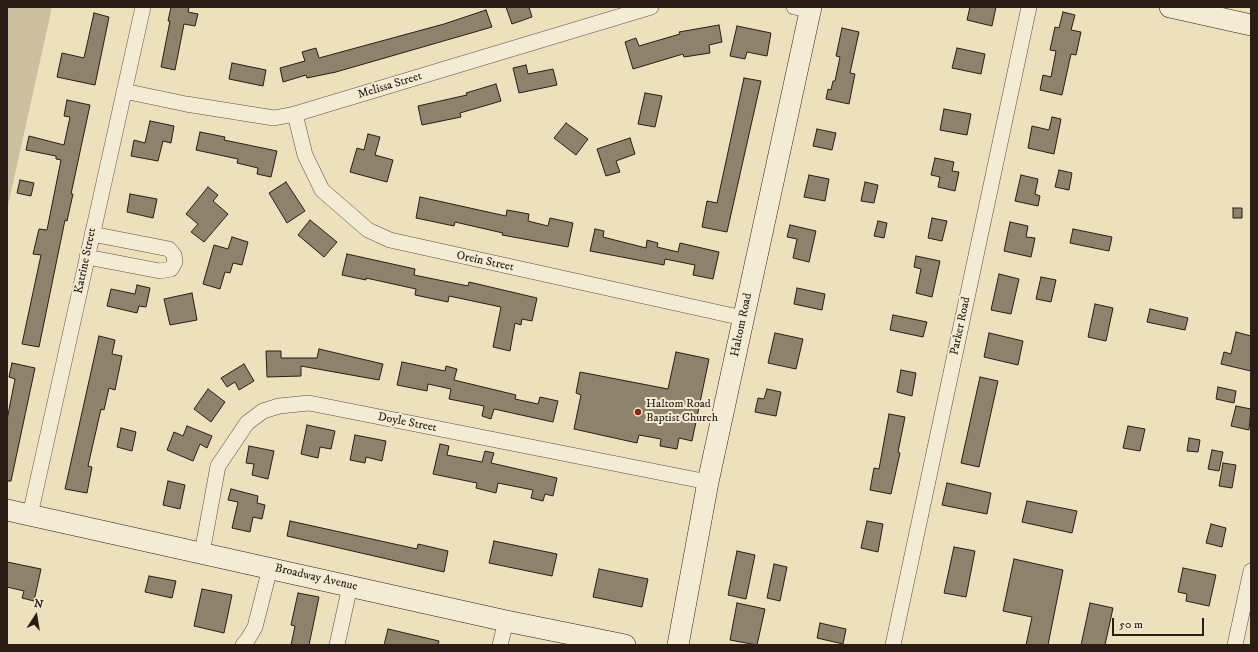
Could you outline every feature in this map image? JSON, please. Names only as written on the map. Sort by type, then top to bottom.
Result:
[{"type":"main road","name":"Haltom Road","points":[[678,645],[708,482],[743,318],[805,8]]},
{"type":"main road","points":[[1179,8],[1251,25]]},
{"type":"main road","name":"Broadway Avenue","points":[[7,510],[506,621],[625,645]]},
{"type":"street","name":"Katrine Street","points":[[30,515],[143,7]]},
{"type":"street","name":"Melissa Street","points":[[124,91],[186,104],[274,118],[295,114],[651,7]]},
{"type":"street","name":"Parker Road","points":[[893,645],[1029,7]]},
{"type":"street","name":"Orein Street","points":[[295,114],[306,155],[322,190],[368,230],[390,240],[743,318]]},
{"type":"street","points":[[87,257],[160,271],[171,268],[175,262],[174,255],[169,249],[92,234]]},
{"type":"street","name":"Doyle Street","points":[[202,553],[218,466],[247,423],[263,411],[280,406],[309,403],[708,482]]},
{"type":"street","points":[[243,645],[255,627],[270,568]]},
{"type":"street","points":[[1235,645],[1251,572]]},
{"type":"street","points":[[338,645],[350,586]]},
{"type":"street","points":[[500,645],[506,621]]},
{"type":"shaded area","points":[[7,7],[52,7],[7,210]]},
{"type":"building","points":[[171,7],[189,7],[188,12],[198,14],[195,26],[184,24],[175,70],[161,67],[170,21],[168,21]]},
{"type":"building","points":[[506,7],[529,7],[532,17],[512,24]]},
{"type":"building","points":[[970,7],[996,7],[992,26],[967,20]]},
{"type":"building","points":[[486,10],[492,27],[336,72],[307,78],[306,75],[283,82],[280,68],[305,61],[302,52],[316,48],[319,58],[444,24]]},
{"type":"building","points":[[1063,12],[1075,15],[1071,30],[1081,32],[1076,55],[1071,54],[1062,95],[1040,90],[1043,75],[1051,77],[1056,51],[1050,50],[1055,27],[1059,28]]},
{"type":"building","points":[[94,13],[109,17],[95,85],[57,77],[62,53],[84,58]]},
{"type":"building","points":[[719,25],[722,42],[709,45],[710,53],[684,57],[683,54],[633,69],[625,42],[636,38],[639,46],[680,34],[679,32]]},
{"type":"building","points":[[737,26],[771,33],[767,56],[747,52],[745,59],[730,56]]},
{"type":"building","points":[[842,28],[859,32],[850,73],[855,74],[849,104],[826,99],[828,89],[831,90],[833,81],[835,81],[840,57],[836,56]]},
{"type":"building","points":[[957,48],[985,54],[981,74],[952,68]]},
{"type":"building","points":[[232,63],[266,70],[263,86],[229,79]]},
{"type":"building","points":[[526,65],[528,74],[553,69],[557,85],[519,93],[513,68]]},
{"type":"building","points":[[744,78],[761,81],[727,232],[702,227],[707,201],[717,203]]},
{"type":"building","points":[[496,84],[501,101],[460,113],[461,117],[422,125],[418,106],[467,95],[466,93]]},
{"type":"building","points":[[645,93],[662,96],[655,127],[638,124]]},
{"type":"building","points":[[67,100],[90,105],[71,194],[73,194],[67,221],[65,220],[39,347],[22,344],[41,255],[33,254],[39,229],[47,230],[61,160],[56,159],[56,156],[26,150],[29,136],[64,145],[70,117],[64,116]]},
{"type":"building","points":[[944,109],[971,114],[967,135],[940,130]]},
{"type":"building","points":[[1052,117],[1061,119],[1054,154],[1028,148],[1032,126],[1049,130]]},
{"type":"building","points":[[150,121],[174,126],[171,143],[163,141],[158,161],[131,156],[134,140],[145,143]]},
{"type":"building","points":[[566,123],[588,139],[576,155],[554,138]]},
{"type":"building","points":[[817,129],[836,133],[832,150],[813,146]]},
{"type":"building","points":[[200,132],[225,137],[224,140],[277,151],[271,177],[257,174],[258,168],[237,163],[238,159],[196,150]]},
{"type":"building","points":[[368,134],[380,137],[375,155],[393,160],[387,182],[350,172],[357,148],[364,150]]},
{"type":"building","points":[[630,138],[635,154],[616,161],[620,172],[606,176],[597,149]]},
{"type":"building","points":[[935,158],[954,162],[952,171],[959,172],[955,191],[938,187],[940,177],[931,175]]},
{"type":"building","points":[[1059,170],[1072,173],[1069,190],[1055,187]]},
{"type":"building","points":[[809,175],[829,179],[825,201],[804,197]]},
{"type":"building","points":[[1021,175],[1038,179],[1035,194],[1040,196],[1038,206],[1015,201]]},
{"type":"building","points":[[20,180],[34,183],[31,196],[17,193]]},
{"type":"building","points":[[286,182],[305,211],[287,223],[269,193]]},
{"type":"building","points":[[865,182],[878,185],[874,203],[861,201]]},
{"type":"building","points":[[208,187],[218,195],[213,201],[228,214],[204,242],[191,232],[198,224],[186,214]]},
{"type":"building","points":[[130,194],[157,199],[153,218],[127,212]]},
{"type":"building","points":[[420,197],[506,216],[507,210],[529,214],[528,221],[548,226],[550,218],[573,223],[568,247],[502,235],[503,233],[455,222],[454,226],[416,218]]},
{"type":"building","points":[[1233,208],[1242,208],[1242,218],[1233,218]]},
{"type":"building","points":[[932,218],[947,221],[942,241],[928,238]]},
{"type":"building","points":[[310,220],[337,242],[324,257],[298,235]]},
{"type":"building","points":[[878,221],[887,223],[884,238],[874,236]]},
{"type":"building","points":[[1010,222],[1028,226],[1026,237],[1035,238],[1031,257],[1004,251]]},
{"type":"building","points":[[790,225],[816,231],[809,262],[793,258],[797,239],[787,237]]},
{"type":"building","points":[[595,229],[604,231],[603,237],[646,248],[647,240],[658,243],[657,247],[678,252],[680,243],[719,252],[713,279],[693,275],[695,265],[665,259],[664,265],[590,251]]},
{"type":"building","points":[[1073,229],[1112,237],[1109,251],[1070,243]]},
{"type":"building","points":[[232,237],[248,242],[242,265],[233,263],[230,273],[225,272],[220,289],[203,284],[214,245],[228,249]]},
{"type":"building","points":[[347,254],[415,269],[414,275],[468,286],[469,282],[537,298],[532,321],[522,319],[521,325],[515,323],[510,351],[493,347],[501,307],[449,296],[448,302],[415,295],[416,289],[366,278],[366,280],[342,275]]},
{"type":"building","points":[[916,256],[940,261],[932,297],[916,293],[921,269],[914,267]]},
{"type":"building","points":[[999,274],[1019,279],[1011,314],[991,310]]},
{"type":"building","points":[[1041,277],[1056,280],[1051,302],[1036,299]]},
{"type":"building","points":[[137,285],[150,288],[146,307],[139,306],[137,313],[107,306],[111,289],[135,294]]},
{"type":"building","points":[[797,288],[825,294],[822,310],[794,304]]},
{"type":"building","points":[[192,293],[197,320],[170,325],[164,299]]},
{"type":"building","points":[[1095,304],[1113,308],[1106,341],[1088,337]]},
{"type":"building","points":[[1150,309],[1188,318],[1185,330],[1147,322]]},
{"type":"building","points":[[893,315],[927,322],[923,337],[890,330]]},
{"type":"building","points":[[1236,332],[1251,336],[1251,371],[1221,364],[1224,352],[1231,354]]},
{"type":"building","points":[[775,333],[803,339],[796,369],[768,363]]},
{"type":"building","points":[[989,333],[1023,341],[1018,365],[984,357]]},
{"type":"building","points":[[99,336],[115,340],[112,354],[122,356],[115,390],[109,388],[104,410],[101,409],[88,466],[92,467],[87,493],[65,489]]},
{"type":"building","points":[[319,349],[383,364],[379,380],[301,366],[301,376],[267,377],[266,351],[281,351],[281,358],[317,358]]},
{"type":"building","name":"Haltom Road Baptist Church","points":[[676,352],[709,359],[692,441],[679,438],[677,449],[660,446],[661,439],[639,435],[637,443],[574,429],[581,395],[576,393],[580,372],[668,389]]},
{"type":"building","points":[[402,362],[445,371],[446,366],[457,369],[454,380],[516,395],[515,399],[538,404],[540,397],[558,401],[553,422],[494,409],[491,419],[482,416],[484,406],[449,399],[451,389],[428,384],[427,391],[397,385]]},
{"type":"building","points":[[12,363],[35,368],[11,481],[7,481],[7,420],[15,379],[9,377]]},
{"type":"building","points":[[244,364],[254,381],[239,390],[235,382],[227,387],[221,378]]},
{"type":"building","points":[[901,370],[916,373],[912,396],[897,392]]},
{"type":"building","points":[[980,377],[998,381],[979,467],[961,463]]},
{"type":"building","points":[[1218,387],[1236,391],[1234,403],[1216,399]]},
{"type":"building","points":[[208,389],[225,402],[211,422],[194,409]]},
{"type":"building","points":[[767,389],[781,392],[776,416],[755,412],[758,398],[764,399]]},
{"type":"building","points":[[1236,406],[1251,409],[1249,430],[1231,426]]},
{"type":"building","points":[[889,414],[905,417],[898,452],[900,453],[891,494],[870,490],[874,468],[879,469]]},
{"type":"building","points":[[307,425],[335,431],[331,449],[320,447],[318,458],[301,454]]},
{"type":"building","points":[[187,426],[212,436],[207,448],[200,444],[193,461],[167,450],[174,432],[183,436]]},
{"type":"building","points":[[1128,426],[1145,429],[1140,451],[1123,448]]},
{"type":"building","points":[[121,428],[136,432],[132,451],[117,447]]},
{"type":"building","points":[[355,435],[386,441],[382,461],[366,457],[365,463],[350,460]]},
{"type":"building","points":[[1189,438],[1200,440],[1198,452],[1187,451]]},
{"type":"building","points":[[440,444],[449,446],[447,455],[482,462],[485,451],[494,453],[491,463],[557,478],[553,496],[545,494],[543,501],[531,498],[533,490],[498,483],[496,493],[476,488],[477,483],[433,474]]},
{"type":"building","points":[[249,446],[274,451],[268,479],[252,475],[254,464],[246,463]]},
{"type":"building","points":[[1212,450],[1223,452],[1219,471],[1208,469]]},
{"type":"building","points":[[1223,463],[1236,465],[1232,488],[1219,486]]},
{"type":"building","points":[[168,481],[185,485],[180,509],[163,505]]},
{"type":"building","points":[[947,483],[991,493],[987,514],[942,505]]},
{"type":"building","points":[[231,489],[258,496],[257,503],[265,505],[262,519],[253,517],[250,532],[232,528],[238,502],[228,500]]},
{"type":"building","points":[[1027,501],[1077,511],[1072,533],[1022,522]]},
{"type":"building","points":[[290,521],[417,549],[418,544],[448,551],[444,572],[287,536]]},
{"type":"building","points":[[867,521],[883,524],[878,552],[861,548]]},
{"type":"building","points":[[1211,524],[1226,528],[1222,547],[1206,543]]},
{"type":"building","points":[[494,541],[557,554],[552,576],[489,563]]},
{"type":"building","points":[[954,547],[975,551],[966,597],[944,593]]},
{"type":"building","points":[[737,551],[755,555],[746,599],[728,595]]},
{"type":"building","points":[[1014,559],[1063,570],[1048,645],[1026,645],[1032,617],[1003,611]]},
{"type":"building","points":[[7,562],[41,569],[34,601],[22,598],[24,591],[7,587]]},
{"type":"building","points":[[774,564],[787,567],[780,601],[767,598]]},
{"type":"building","points":[[1183,568],[1216,575],[1209,606],[1186,601],[1187,594],[1178,592]]},
{"type":"building","points":[[599,569],[648,579],[642,607],[593,597]]},
{"type":"building","points":[[149,576],[176,581],[172,598],[145,592]]},
{"type":"building","points":[[202,589],[232,595],[224,633],[194,626]]},
{"type":"building","points":[[298,593],[319,597],[309,645],[291,645],[295,626],[291,625]]},
{"type":"building","points":[[737,603],[765,609],[757,645],[730,640]]},
{"type":"building","points":[[1090,603],[1113,608],[1105,645],[1081,645]]},
{"type":"building","points":[[820,623],[846,629],[843,644],[817,638]]},
{"type":"building","points":[[388,629],[439,641],[438,645],[384,645]]},
{"type":"place","name":"Haltom Road Baptist Church","points":[[638,412]]}]
